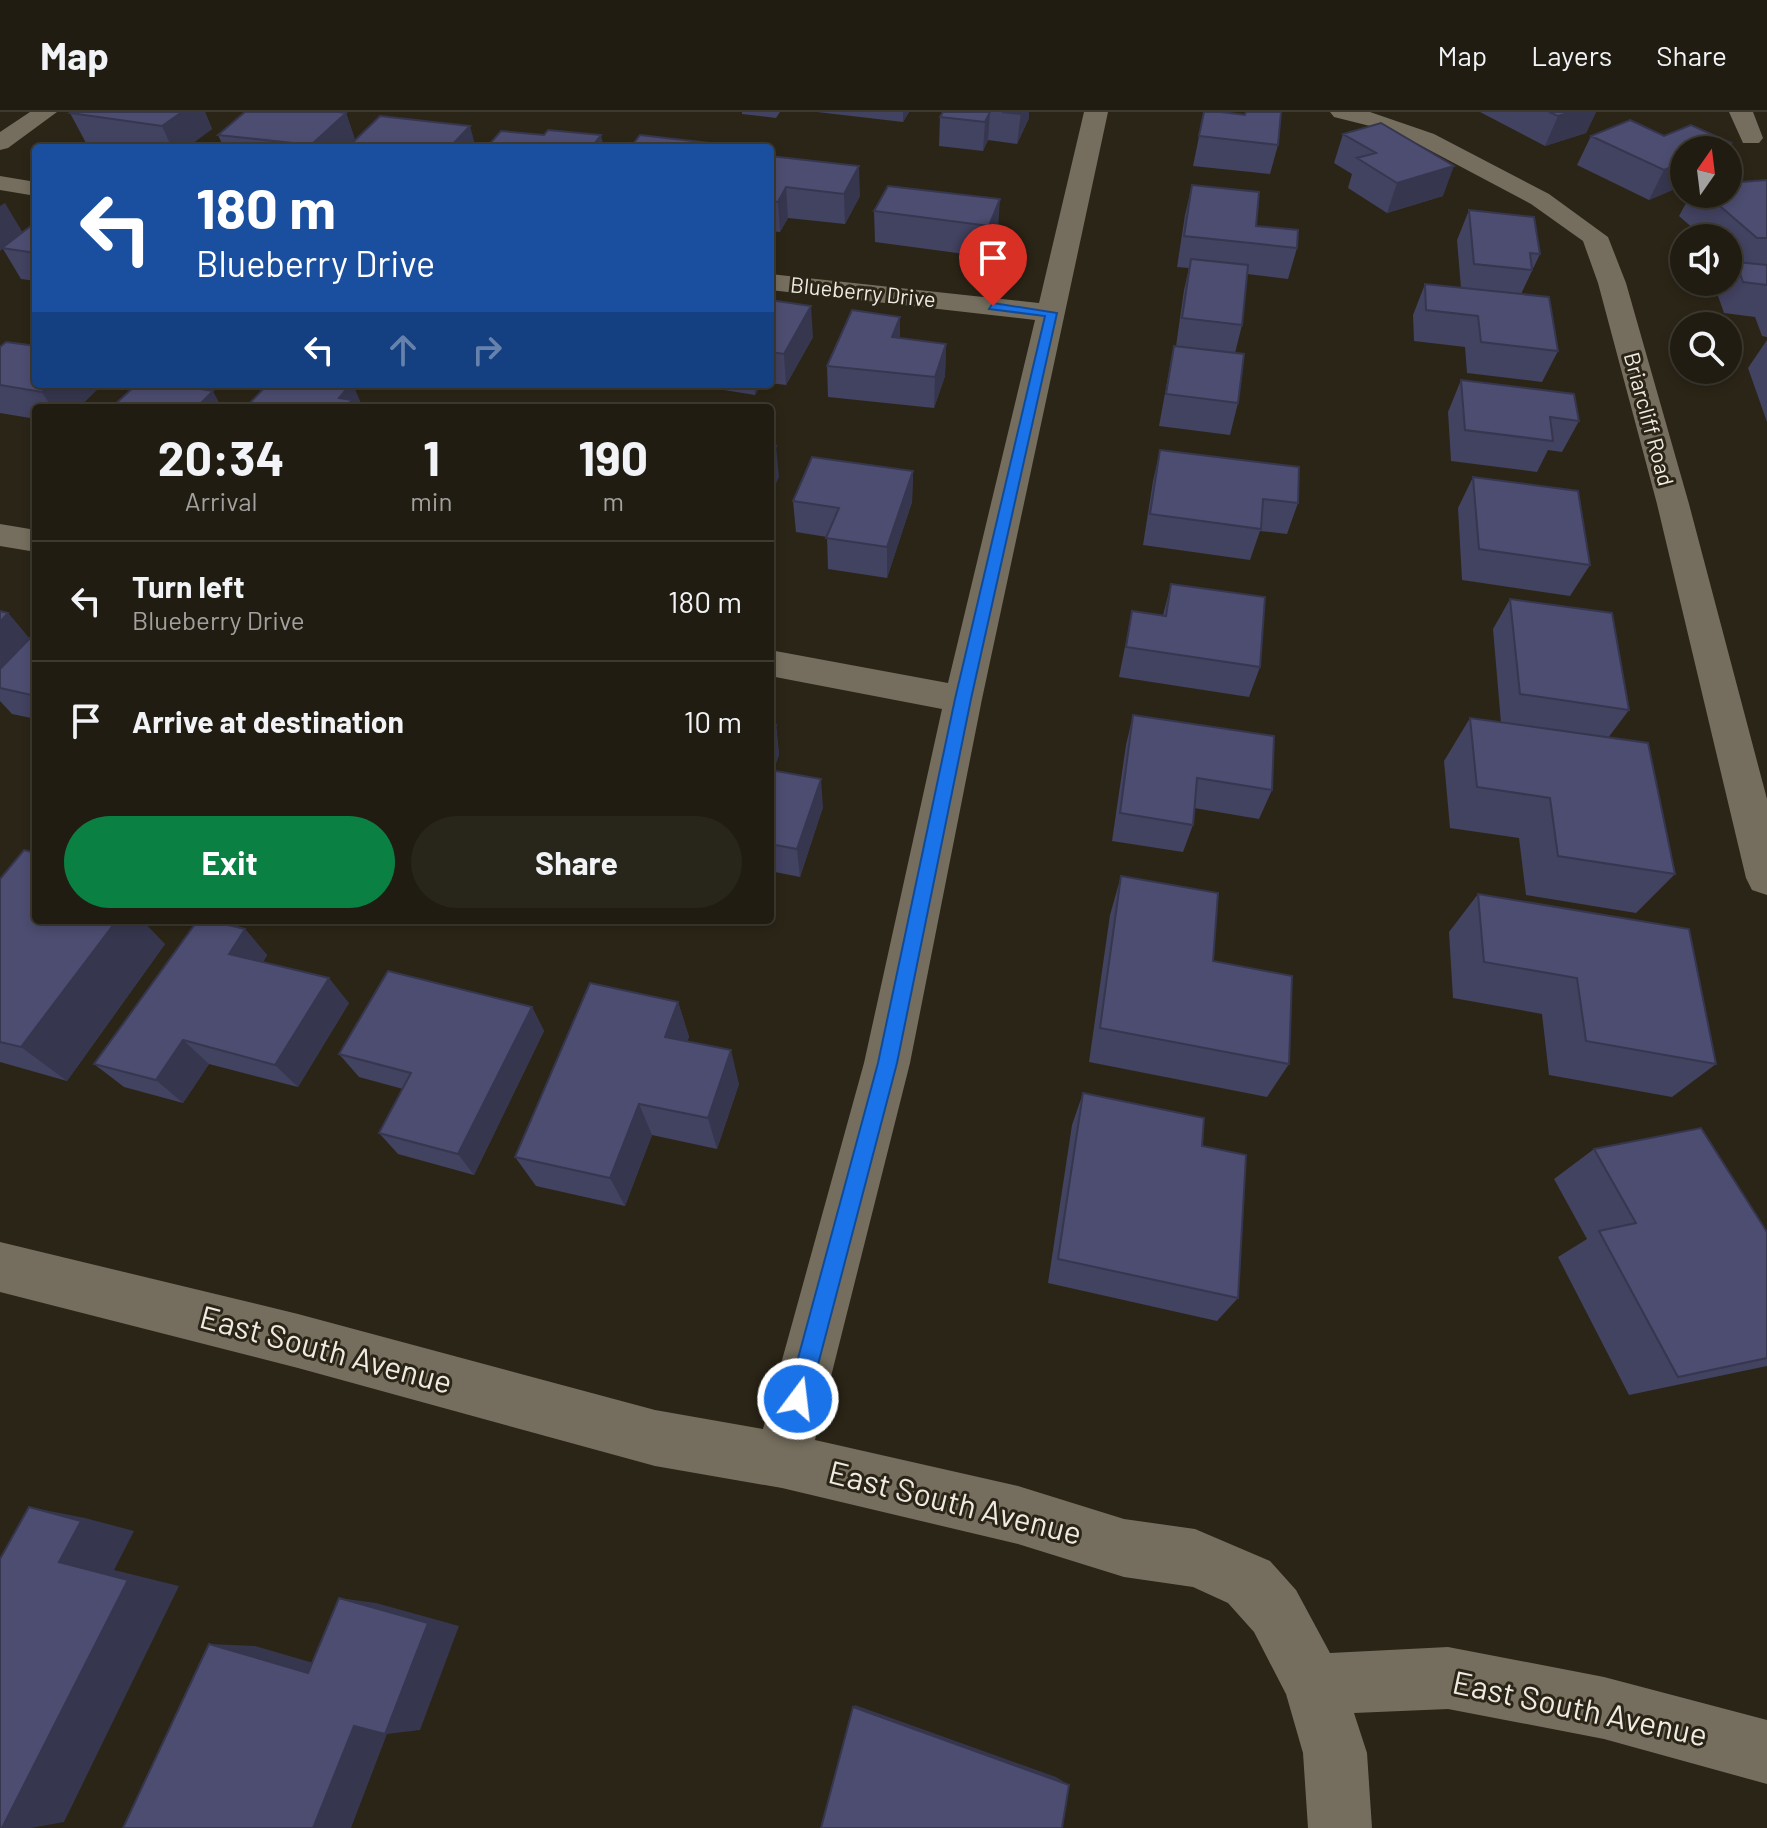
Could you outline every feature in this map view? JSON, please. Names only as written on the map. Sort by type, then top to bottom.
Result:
[{"type":"street","points":[[0,143],[45,112]]},
{"type":"street","points":[[782,1460],[887,1063],[963,699],[1096,112]]},
{"type":"street","name":"Briarcliff Road","points":[[1342,112],[1390,124],[1426,139],[1540,199],[1595,237],[1612,283],[1673,504],[1767,878]]},
{"type":"street","points":[[1741,112],[1751,138]]},
{"type":"street","points":[[0,183],[32,188]]},
{"type":"street","name":"Blueberry Drive","points":[[774,282],[1052,313]]},
{"type":"street","points":[[0,535],[32,540]]},
{"type":"street","points":[[774,664],[963,699]]},
{"type":"street","name":"East South Avenue","points":[[0,1267],[298,1341],[655,1438],[782,1460],[1018,1515],[1124,1548],[1195,1558],[1249,1582],[1275,1611],[1314,1684],[1448,1678],[1604,1708],[1767,1752]]},
{"type":"street","points":[[1314,1684],[1335,1753],[1340,1828]]},
{"type":"building","points":[[72,112],[182,112],[162,126]]},
{"type":"building","points":[[245,112],[346,113],[312,144],[218,135]]},
{"type":"building","points":[[943,112],[990,112],[985,122],[940,117]]},
{"type":"building","points":[[1204,112],[1245,115],[1246,112],[1281,112],[1278,145],[1199,136]]},
{"type":"building","points":[[1549,112],[1571,112],[1558,116]]},
{"type":"building","points":[[380,116],[470,126],[453,144],[351,144]]},
{"type":"building","points":[[1630,120],[1664,136],[1691,125],[1715,136],[1670,136],[1670,168],[1664,170],[1591,136]]},
{"type":"building","points":[[1381,123],[1454,166],[1397,183],[1357,158],[1376,153],[1343,134]]},
{"type":"building","points":[[548,130],[601,135],[594,144],[490,144],[501,131],[544,135]]},
{"type":"building","points":[[640,135],[719,144],[633,144]]},
{"type":"building","points":[[774,156],[859,166],[844,194],[786,187],[778,202],[774,202]]},
{"type":"building","points":[[1767,180],[1767,238],[1757,238],[1722,208],[1742,208],[1742,182]]},
{"type":"building","points":[[1192,185],[1259,192],[1256,226],[1298,230],[1297,248],[1184,236]]},
{"type":"building","points":[[888,186],[1000,199],[989,226],[874,211]]},
{"type":"building","points":[[1469,210],[1534,217],[1540,254],[1530,253],[1532,270],[1474,264]]},
{"type":"building","points":[[32,225],[32,252],[2,248]]},
{"type":"building","points":[[1191,259],[1248,265],[1242,325],[1182,318]]},
{"type":"building","points":[[1742,263],[1767,265],[1767,285],[1743,282]]},
{"type":"building","points":[[1425,284],[1549,297],[1558,351],[1481,342],[1478,316],[1426,310]]},
{"type":"building","points":[[774,301],[811,306],[784,354],[774,353]]},
{"type":"building","points":[[852,310],[900,317],[892,337],[946,344],[935,377],[827,366]]},
{"type":"building","points":[[6,342],[32,345],[32,388],[46,388],[42,392],[0,385],[0,347]]},
{"type":"building","points":[[1174,346],[1244,354],[1238,403],[1166,394]]},
{"type":"building","points":[[1461,380],[1574,394],[1579,421],[1550,417],[1553,441],[1465,430]]},
{"type":"building","points":[[133,388],[213,391],[200,404],[115,404]]},
{"type":"building","points":[[264,388],[348,388],[339,398],[352,400],[348,404],[249,404]]},
{"type":"building","points":[[1160,450],[1299,467],[1298,503],[1263,499],[1261,529],[1150,514]]},
{"type":"building","points":[[812,457],[913,471],[887,547],[826,538],[839,508],[793,501]]},
{"type":"building","points":[[1473,477],[1578,491],[1590,565],[1479,549]]},
{"type":"building","points":[[1171,584],[1265,597],[1260,667],[1126,647],[1132,611],[1166,616]]},
{"type":"building","points":[[1510,599],[1612,613],[1629,710],[1520,694]]},
{"type":"building","points":[[0,611],[8,613],[0,622]]},
{"type":"building","points":[[32,636],[32,695],[0,688],[0,669]]},
{"type":"building","points":[[1133,715],[1274,736],[1272,790],[1197,778],[1193,825],[1120,813]]},
{"type":"building","points":[[1470,718],[1648,743],[1675,874],[1558,856],[1550,798],[1477,787]]},
{"type":"building","points":[[774,771],[821,779],[797,849],[774,845]]},
{"type":"building","points":[[24,850],[32,852],[32,924],[114,924],[21,1047],[0,1042],[0,879]]},
{"type":"building","points":[[1121,876],[1218,893],[1213,961],[1292,976],[1289,1064],[1100,1028]]},
{"type":"building","points":[[1478,894],[1689,929],[1716,1064],[1586,1041],[1577,978],[1484,962]]},
{"type":"building","points":[[195,924],[224,924],[245,929],[229,954],[329,978],[275,1065],[183,1040],[156,1080],[94,1064]]},
{"type":"building","points":[[388,971],[532,1007],[458,1154],[379,1133],[411,1073],[339,1054]]},
{"type":"building","points":[[590,983],[678,1002],[665,1037],[731,1050],[708,1118],[639,1104],[610,1178],[515,1157]]},
{"type":"building","points":[[1083,1093],[1204,1118],[1202,1146],[1246,1155],[1238,1298],[1058,1259]]},
{"type":"building","points":[[1701,1128],[1767,1232],[1767,1358],[1678,1377],[1599,1231],[1636,1223],[1594,1149]]},
{"type":"building","points":[[29,1507],[81,1521],[59,1562],[128,1580],[0,1828],[0,1559]]},
{"type":"building","points":[[339,1598],[428,1623],[385,1734],[354,1726],[313,1828],[123,1828],[209,1644],[308,1673]]},
{"type":"building","points":[[853,1707],[1069,1785],[1062,1828],[821,1828]]},
{"type":"route","points":[[798,1399],[887,1063],[963,699],[1052,313],[993,306]]}]
